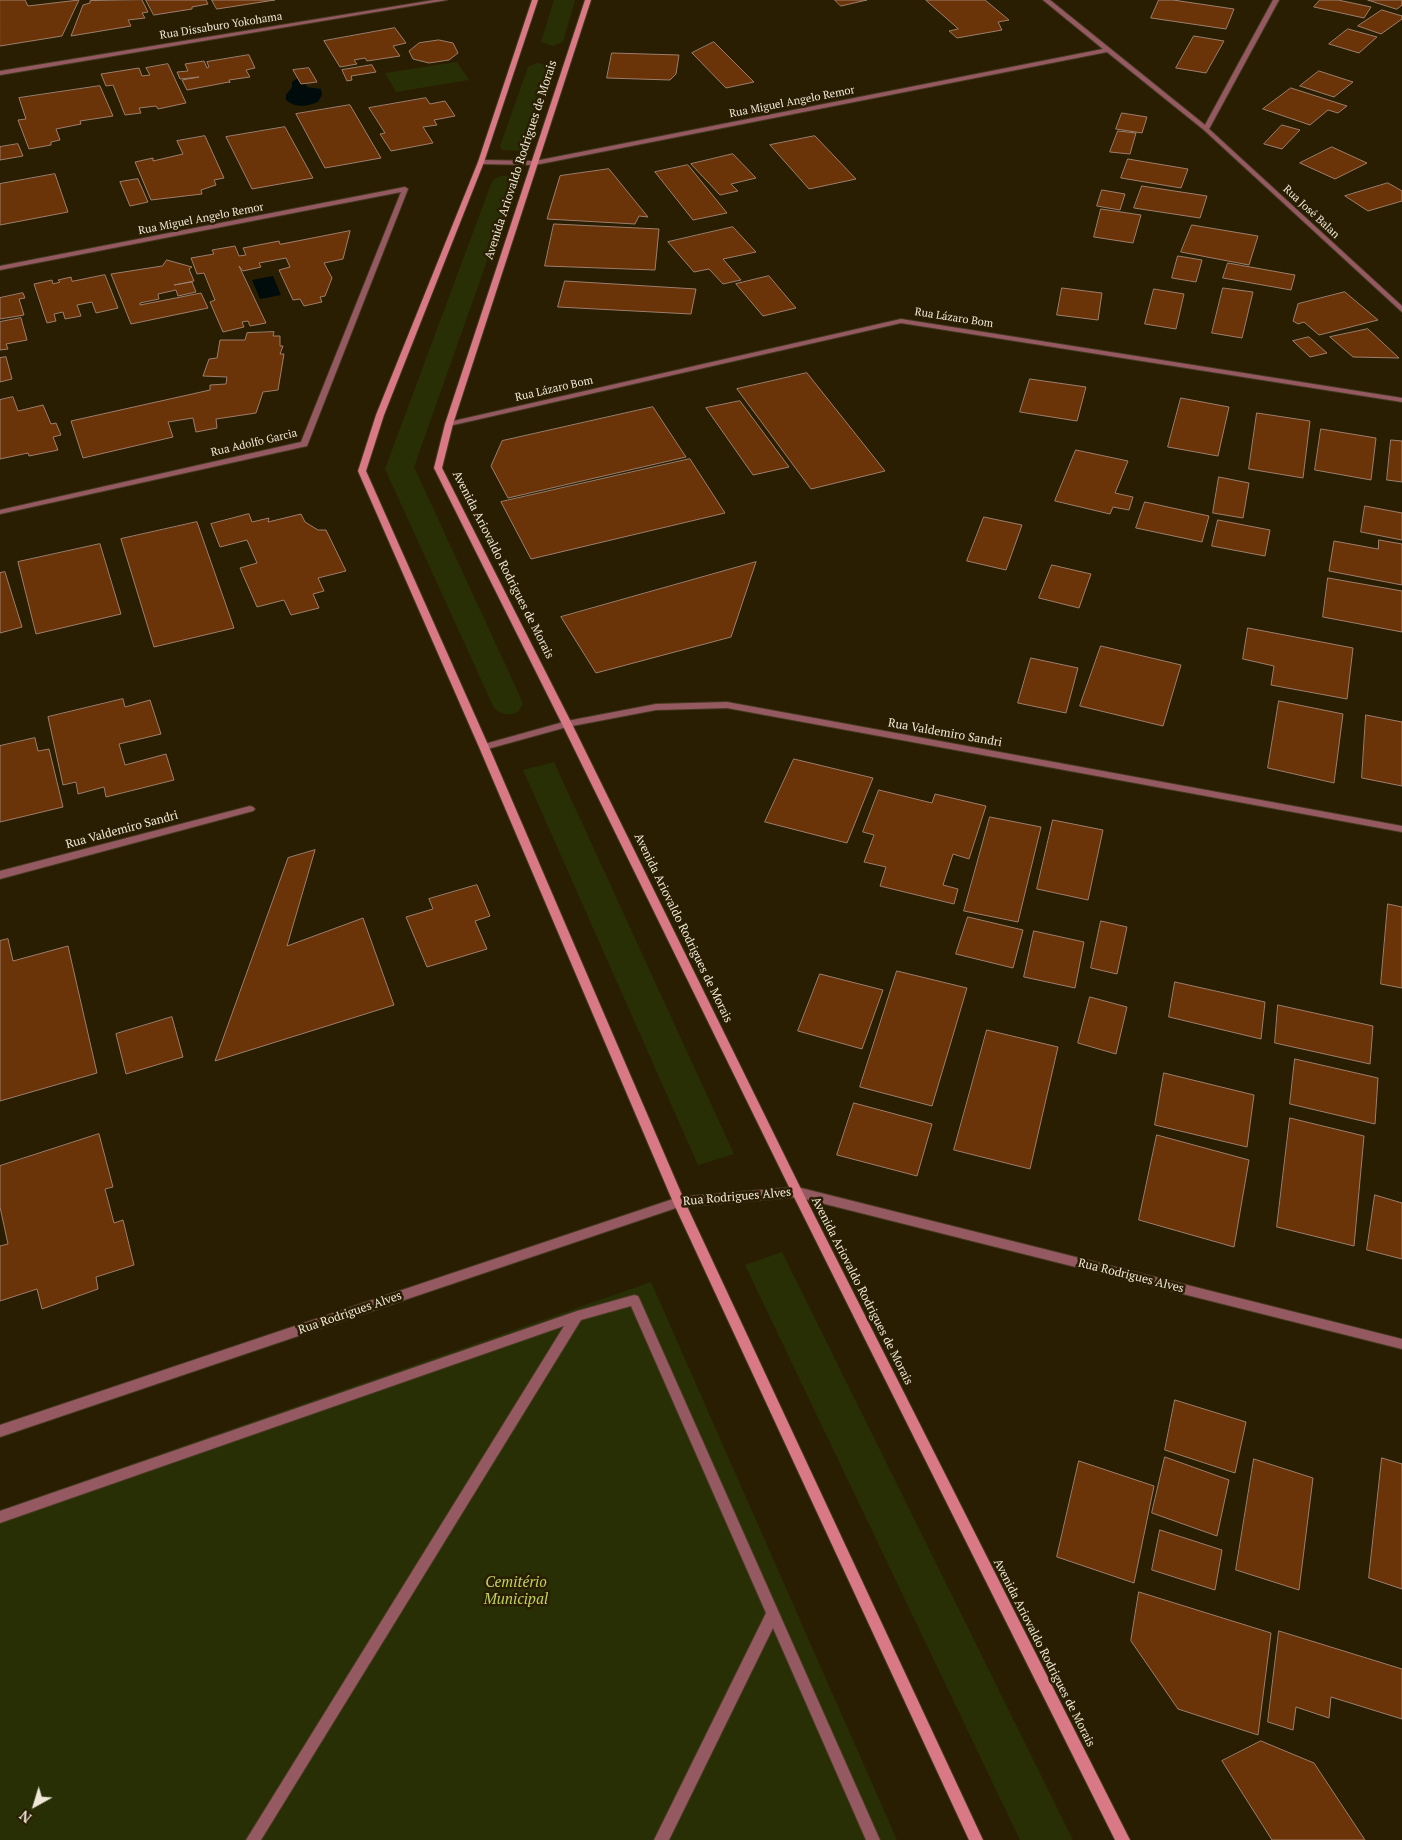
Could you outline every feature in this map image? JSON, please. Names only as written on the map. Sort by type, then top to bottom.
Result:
[{"type":"street","name":"Rua Dissaburo Yokohama","points":[[0,72],[444,0]]},
{"type":"street","points":[[535,0],[481,162],[380,415],[362,471],[484,747],[679,1202],[976,1840]]},
{"type":"street","name":"Avenida Ariovaldo Rodrigues de Morais","points":[[588,0],[449,424],[438,468],[567,724],[797,1192],[1123,1840]]},
{"type":"street","name":"Rua José Balan","points":[[1046,0],[1206,129],[1402,310]]},
{"type":"street","points":[[1206,129],[1276,0]]},
{"type":"street","name":"Rua Miguel Angelo Remor","points":[[481,162],[535,163],[1106,50]]},
{"type":"street","name":"Rua Miguel Angelo Remor","points":[[0,268],[405,189]]},
{"type":"street","name":"Rua Adolfo Garcia","points":[[0,512],[304,444],[405,189]]},
{"type":"street","name":"Rua Lázaro Bom","points":[[449,424],[902,321],[1402,400]]},
{"type":"street","name":"Rua Valdemiro Sandri","points":[[484,747],[567,724],[656,707],[727,705],[1402,829]]},
{"type":"street","name":"Rua Valdemiro Sandri","points":[[0,875],[250,809]]},
{"type":"street","name":"Rua Rodrigues Alves","points":[[0,1431],[679,1202],[797,1192],[1402,1344]]},
{"type":"street","points":[[0,1517],[577,1316],[634,1300],[873,1840]]},
{"type":"street","points":[[253,1840],[577,1316]]},
{"type":"street","points":[[661,1840],[772,1615]]},
{"type":"green space","points":[[554,0],[575,0],[563,42],[553,46],[541,42]]},
{"type":"green space","points":[[457,62],[469,80],[396,92],[385,73]]},
{"type":"green space","points":[[537,63],[552,67],[525,147],[519,151],[502,150],[500,146],[528,67]]},
{"type":"green space","points":[[501,176],[510,176],[516,179],[414,467],[523,704],[518,712],[511,714],[502,713],[494,708],[385,469],[491,184],[494,179]]},
{"type":"green space","points":[[554,762],[734,1154],[698,1165],[523,770]]},
{"type":"green space","points":[[782,1252],[1073,1840],[1020,1840],[745,1265]]},
{"type":"green space","name":"Cemitério Municipal","points":[[651,1282],[897,1840],[0,1840],[0,1510]]},
{"type":"shaded area","points":[[298,78],[303,78],[307,87],[321,89],[322,95],[318,102],[301,106],[286,100],[286,95],[292,87],[292,82]]},
{"type":"shaded area","points":[[273,276],[281,295],[260,299],[252,280]]},
{"type":"building","points":[[0,0],[25,0],[28,6],[79,0],[62,36],[0,46]]},
{"type":"building","points":[[142,0],[148,12],[142,13],[145,18],[128,20],[131,26],[71,36],[83,5],[90,3],[90,1]]},
{"type":"building","points":[[146,0],[206,0],[208,4],[192,7],[192,9],[154,15]]},
{"type":"building","points":[[212,0],[275,0],[217,9]]},
{"type":"building","points":[[835,0],[867,0],[841,6]]},
{"type":"building","points":[[926,0],[985,0],[1009,20],[998,22],[1002,30],[957,38],[949,31],[958,29]]},
{"type":"building","points":[[1159,0],[1173,0],[1234,9],[1226,29],[1151,18]]},
{"type":"building","points":[[1320,0],[1338,0],[1371,7],[1364,18],[1314,7]]},
{"type":"building","points":[[1368,0],[1402,0],[1402,5],[1397,9]]},
{"type":"building","points":[[1382,10],[1402,16],[1402,19],[1381,34],[1358,26]]},
{"type":"building","points":[[395,28],[406,43],[393,46],[400,56],[367,61],[365,58],[354,60],[357,64],[340,67],[324,41]]},
{"type":"building","points":[[1348,29],[1377,37],[1359,53],[1329,44]]},
{"type":"building","points":[[1194,36],[1224,41],[1206,73],[1176,68]]},
{"type":"building","points":[[439,40],[453,43],[458,53],[449,60],[429,63],[413,59],[409,51],[419,43]]},
{"type":"building","points":[[714,42],[754,82],[726,88],[692,53]]},
{"type":"building","points":[[612,53],[679,55],[676,74],[670,80],[607,78]]},
{"type":"building","points":[[249,55],[255,68],[246,70],[250,77],[229,80],[230,83],[187,90],[182,80],[199,77],[180,79],[177,72],[188,71],[185,64],[204,61],[207,68],[209,67],[207,62]]},
{"type":"building","points":[[168,64],[186,103],[158,109],[156,106],[139,108],[141,113],[125,115],[113,85],[106,86],[101,74],[139,68],[142,76],[150,75],[146,68]]},
{"type":"building","points":[[372,65],[376,72],[351,76],[352,80],[347,81],[342,70]]},
{"type":"building","points":[[309,68],[317,82],[301,84],[293,70]]},
{"type":"building","points":[[1319,71],[1353,82],[1334,97],[1300,86]]},
{"type":"building","points":[[100,86],[113,116],[80,121],[81,124],[56,129],[60,140],[51,142],[51,145],[29,149],[18,120],[26,119],[19,98]]},
{"type":"building","points":[[1291,88],[1347,106],[1338,113],[1328,110],[1310,125],[1263,109]]},
{"type":"building","points":[[426,98],[430,104],[445,101],[455,116],[434,120],[437,125],[423,127],[433,143],[391,151],[380,134],[385,133],[369,108]]},
{"type":"building","points":[[350,105],[381,158],[325,168],[296,114]]},
{"type":"building","points":[[1122,113],[1147,117],[1142,133],[1116,129]]},
{"type":"building","points":[[1282,125],[1300,130],[1282,149],[1264,144]]},
{"type":"building","points":[[285,127],[313,178],[252,189],[226,137]]},
{"type":"building","points":[[1118,131],[1136,133],[1130,154],[1110,152]]},
{"type":"building","points":[[205,136],[224,178],[214,180],[216,185],[201,190],[202,194],[151,200],[135,162],[153,158],[153,161],[183,154],[177,141]]},
{"type":"building","points":[[815,136],[856,179],[809,189],[770,145]]},
{"type":"building","points":[[18,144],[23,156],[0,160],[0,147]]},
{"type":"building","points":[[1332,147],[1367,163],[1335,179],[1300,163]]},
{"type":"building","points":[[733,154],[756,178],[731,184],[738,191],[720,195],[691,164]]},
{"type":"building","points":[[1128,159],[1188,169],[1181,188],[1121,178]]},
{"type":"building","points":[[688,165],[727,213],[693,220],[655,172]]},
{"type":"building","points":[[609,169],[648,217],[639,216],[635,224],[547,219],[560,176]]},
{"type":"building","points":[[55,174],[68,212],[0,225],[0,184]]},
{"type":"building","points":[[138,179],[148,202],[130,206],[120,182]]},
{"type":"building","points":[[1388,183],[1402,191],[1402,201],[1368,211],[1345,196]]},
{"type":"building","points":[[1142,186],[1207,196],[1200,218],[1134,208]]},
{"type":"building","points":[[1102,190],[1125,194],[1120,210],[1097,206]]},
{"type":"building","points":[[1101,209],[1141,215],[1133,243],[1094,237]]},
{"type":"building","points":[[554,224],[659,229],[655,270],[545,266]]},
{"type":"building","points":[[1192,225],[1258,236],[1249,265],[1181,252]]},
{"type":"building","points":[[733,227],[756,252],[723,259],[741,280],[723,284],[709,269],[694,272],[668,242]]},
{"type":"building","points":[[350,231],[343,259],[324,263],[332,278],[325,296],[320,297],[322,302],[304,306],[300,299],[293,300],[279,270],[290,267],[286,258],[259,263],[261,267],[243,271],[239,266],[266,323],[250,326],[248,321],[242,322],[244,327],[223,332],[210,302],[215,300],[204,273],[197,274],[191,258],[214,254],[212,250],[235,246],[239,256],[246,255],[243,248],[279,241],[280,244]]},
{"type":"building","points":[[1178,256],[1202,260],[1196,282],[1172,278]]},
{"type":"building","points":[[167,260],[192,267],[189,269],[194,281],[174,285],[192,282],[196,292],[178,296],[176,290],[158,294],[159,299],[140,303],[140,305],[201,293],[208,308],[131,324],[111,274],[162,266]]},
{"type":"building","points":[[1228,263],[1295,275],[1291,290],[1223,278]]},
{"type":"building","points":[[105,275],[118,308],[96,313],[92,302],[77,305],[81,316],[65,319],[63,312],[54,314],[56,321],[47,323],[34,284],[52,280],[53,284],[60,282],[58,280],[71,277],[72,281]]},
{"type":"building","points":[[769,276],[796,308],[763,316],[736,284]]},
{"type":"building","points":[[565,281],[696,289],[691,314],[558,307]]},
{"type":"building","points":[[1062,288],[1102,293],[1098,320],[1057,315]]},
{"type":"building","points":[[1223,288],[1253,292],[1242,338],[1212,333]]},
{"type":"building","points":[[1154,289],[1184,294],[1176,329],[1145,324]]},
{"type":"building","points":[[1345,292],[1378,320],[1319,335],[1304,322],[1298,324],[1293,321],[1298,304]]},
{"type":"building","points":[[23,293],[25,298],[19,299],[24,315],[0,319],[0,298]]},
{"type":"building","points":[[21,318],[27,340],[6,344],[8,349],[0,350],[0,322]]},
{"type":"building","points":[[1368,329],[1399,358],[1353,357],[1330,337]]},
{"type":"building","points":[[274,332],[273,336],[280,336],[280,346],[283,346],[280,354],[284,354],[278,390],[263,392],[256,413],[216,419],[217,428],[196,432],[193,418],[168,422],[173,437],[83,458],[71,421],[210,390],[210,385],[226,384],[227,377],[203,376],[209,359],[217,358],[220,340],[245,340],[247,333]]},
{"type":"building","points":[[1309,337],[1327,353],[1310,357],[1293,341]]},
{"type":"building","points":[[6,357],[12,379],[0,382],[0,358]]},
{"type":"building","points":[[807,373],[885,471],[811,489],[737,389]]},
{"type":"building","points":[[1030,379],[1086,387],[1077,421],[1020,412]]},
{"type":"building","points":[[13,397],[18,411],[43,405],[51,424],[56,423],[61,435],[53,437],[58,450],[29,456],[28,453],[0,459],[0,400]]},
{"type":"building","points":[[1181,398],[1229,407],[1218,456],[1168,447]]},
{"type":"building","points":[[740,401],[789,467],[753,475],[706,408]]},
{"type":"building","points":[[653,407],[686,457],[508,498],[491,466],[502,441]]},
{"type":"building","points":[[1257,413],[1310,421],[1303,478],[1249,469]]},
{"type":"building","points":[[1321,429],[1376,438],[1371,480],[1315,470]]},
{"type":"building","points":[[1391,440],[1402,441],[1402,482],[1387,480]]},
{"type":"building","points":[[1076,450],[1128,461],[1115,493],[1133,497],[1129,510],[1113,507],[1110,514],[1055,501]]},
{"type":"building","points":[[690,459],[725,513],[531,559],[501,502]]},
{"type":"building","points":[[1219,477],[1249,483],[1243,518],[1213,513]]},
{"type":"building","points":[[1145,502],[1209,516],[1202,542],[1136,528]]},
{"type":"building","points":[[1365,506],[1402,513],[1402,540],[1361,532]]},
{"type":"building","points":[[249,514],[252,522],[269,518],[268,522],[301,514],[305,522],[318,530],[326,530],[346,571],[318,578],[324,591],[313,594],[319,608],[291,615],[284,600],[257,607],[240,568],[257,563],[247,540],[220,547],[211,524]]},
{"type":"building","points":[[984,517],[1022,525],[1006,570],[967,561]]},
{"type":"building","points":[[1218,520],[1270,530],[1265,556],[1212,546]]},
{"type":"building","points":[[197,522],[234,628],[154,647],[121,539]]},
{"type":"building","points":[[1379,540],[1402,544],[1402,585],[1329,571],[1334,541],[1378,549]]},
{"type":"building","points":[[100,544],[121,614],[36,634],[18,562]]},
{"type":"building","points":[[756,562],[731,637],[596,673],[561,617]]},
{"type":"building","points":[[1052,565],[1091,574],[1079,608],[1039,598]]},
{"type":"building","points":[[5,572],[22,627],[0,633],[0,573]]},
{"type":"building","points":[[1328,578],[1402,591],[1402,632],[1323,617]]},
{"type":"building","points":[[1248,628],[1353,648],[1347,699],[1271,685],[1274,666],[1243,659]]},
{"type":"building","points":[[1101,646],[1181,665],[1163,726],[1080,706]]},
{"type":"building","points":[[1031,658],[1078,668],[1066,713],[1018,703]]},
{"type":"building","points":[[123,699],[125,707],[150,700],[161,734],[119,744],[125,765],[166,754],[174,780],[106,797],[104,787],[78,794],[76,782],[63,785],[48,717]]},
{"type":"building","points":[[1279,701],[1343,714],[1334,783],[1268,768]]},
{"type":"building","points":[[1366,715],[1402,722],[1402,786],[1362,778]]},
{"type":"building","points":[[35,738],[38,751],[49,749],[63,807],[0,822],[0,746]]},
{"type":"building","points":[[794,759],[873,778],[847,843],[765,822]]},
{"type":"building","points":[[879,790],[932,803],[935,794],[986,806],[969,859],[953,854],[943,885],[958,889],[954,904],[880,886],[886,867],[864,862],[874,835],[863,832]]},
{"type":"building","points":[[990,817],[1041,827],[1018,922],[964,911]]},
{"type":"building","points":[[1053,820],[1103,830],[1088,900],[1037,889]]},
{"type":"building","points":[[315,850],[287,946],[363,918],[394,1005],[215,1061],[288,858]]},
{"type":"building","points":[[477,885],[490,916],[475,921],[487,949],[427,967],[406,917],[433,909],[429,899]]},
{"type":"building","points":[[1388,904],[1402,907],[1402,988],[1381,984]]},
{"type":"building","points":[[968,917],[1023,930],[1013,968],[956,954]]},
{"type":"building","points":[[1101,921],[1127,927],[1117,974],[1091,968]]},
{"type":"building","points":[[1034,931],[1084,942],[1075,988],[1024,977]]},
{"type":"building","points":[[8,939],[13,961],[68,946],[97,1073],[0,1101],[0,941]]},
{"type":"building","points":[[897,971],[967,988],[932,1106],[860,1087]]},
{"type":"building","points":[[820,974],[883,990],[862,1049],[798,1031]]},
{"type":"building","points":[[1175,982],[1265,1002],[1261,1039],[1169,1017]]},
{"type":"building","points":[[1090,997],[1127,1007],[1116,1054],[1078,1043]]},
{"type":"building","points":[[1278,1005],[1373,1026],[1370,1064],[1275,1043]]},
{"type":"building","points":[[172,1017],[183,1057],[126,1074],[116,1034]]},
{"type":"building","points":[[987,1030],[1058,1047],[1030,1169],[954,1150]]},
{"type":"building","points":[[1295,1059],[1378,1078],[1375,1124],[1290,1104]]},
{"type":"building","points":[[1164,1073],[1254,1095],[1247,1147],[1155,1125]]},
{"type":"building","points":[[854,1103],[932,1124],[917,1176],[837,1155]]},
{"type":"building","points":[[1290,1118],[1364,1136],[1354,1246],[1277,1227]]},
{"type":"building","points":[[99,1134],[113,1187],[105,1189],[114,1223],[123,1220],[134,1265],[96,1277],[98,1289],[42,1309],[37,1289],[0,1301],[0,1246],[8,1244],[0,1207],[0,1166]]},
{"type":"building","points":[[1157,1135],[1249,1160],[1234,1247],[1139,1220]]},
{"type":"building","points":[[1375,1195],[1402,1203],[1402,1259],[1367,1250]]},
{"type":"building","points":[[1175,1400],[1246,1422],[1235,1473],[1165,1450]]},
{"type":"building","points":[[1165,1457],[1229,1480],[1217,1536],[1152,1513]]},
{"type":"building","points":[[1382,1458],[1402,1464],[1402,1589],[1369,1578]]},
{"type":"building","points":[[1254,1459],[1313,1478],[1299,1590],[1236,1570]]},
{"type":"building","points":[[1079,1461],[1154,1486],[1134,1583],[1057,1557]]},
{"type":"building","points":[[1160,1530],[1222,1550],[1215,1590],[1152,1570]]},
{"type":"building","points":[[1139,1592],[1271,1633],[1258,1735],[1178,1709],[1131,1641]]},
{"type":"building","points":[[1279,1631],[1402,1669],[1402,1719],[1331,1697],[1329,1718],[1296,1707],[1293,1730],[1268,1722]]},
{"type":"building","points":[[1261,1741],[1314,1763],[1365,1840],[1272,1840],[1222,1761]]}]
